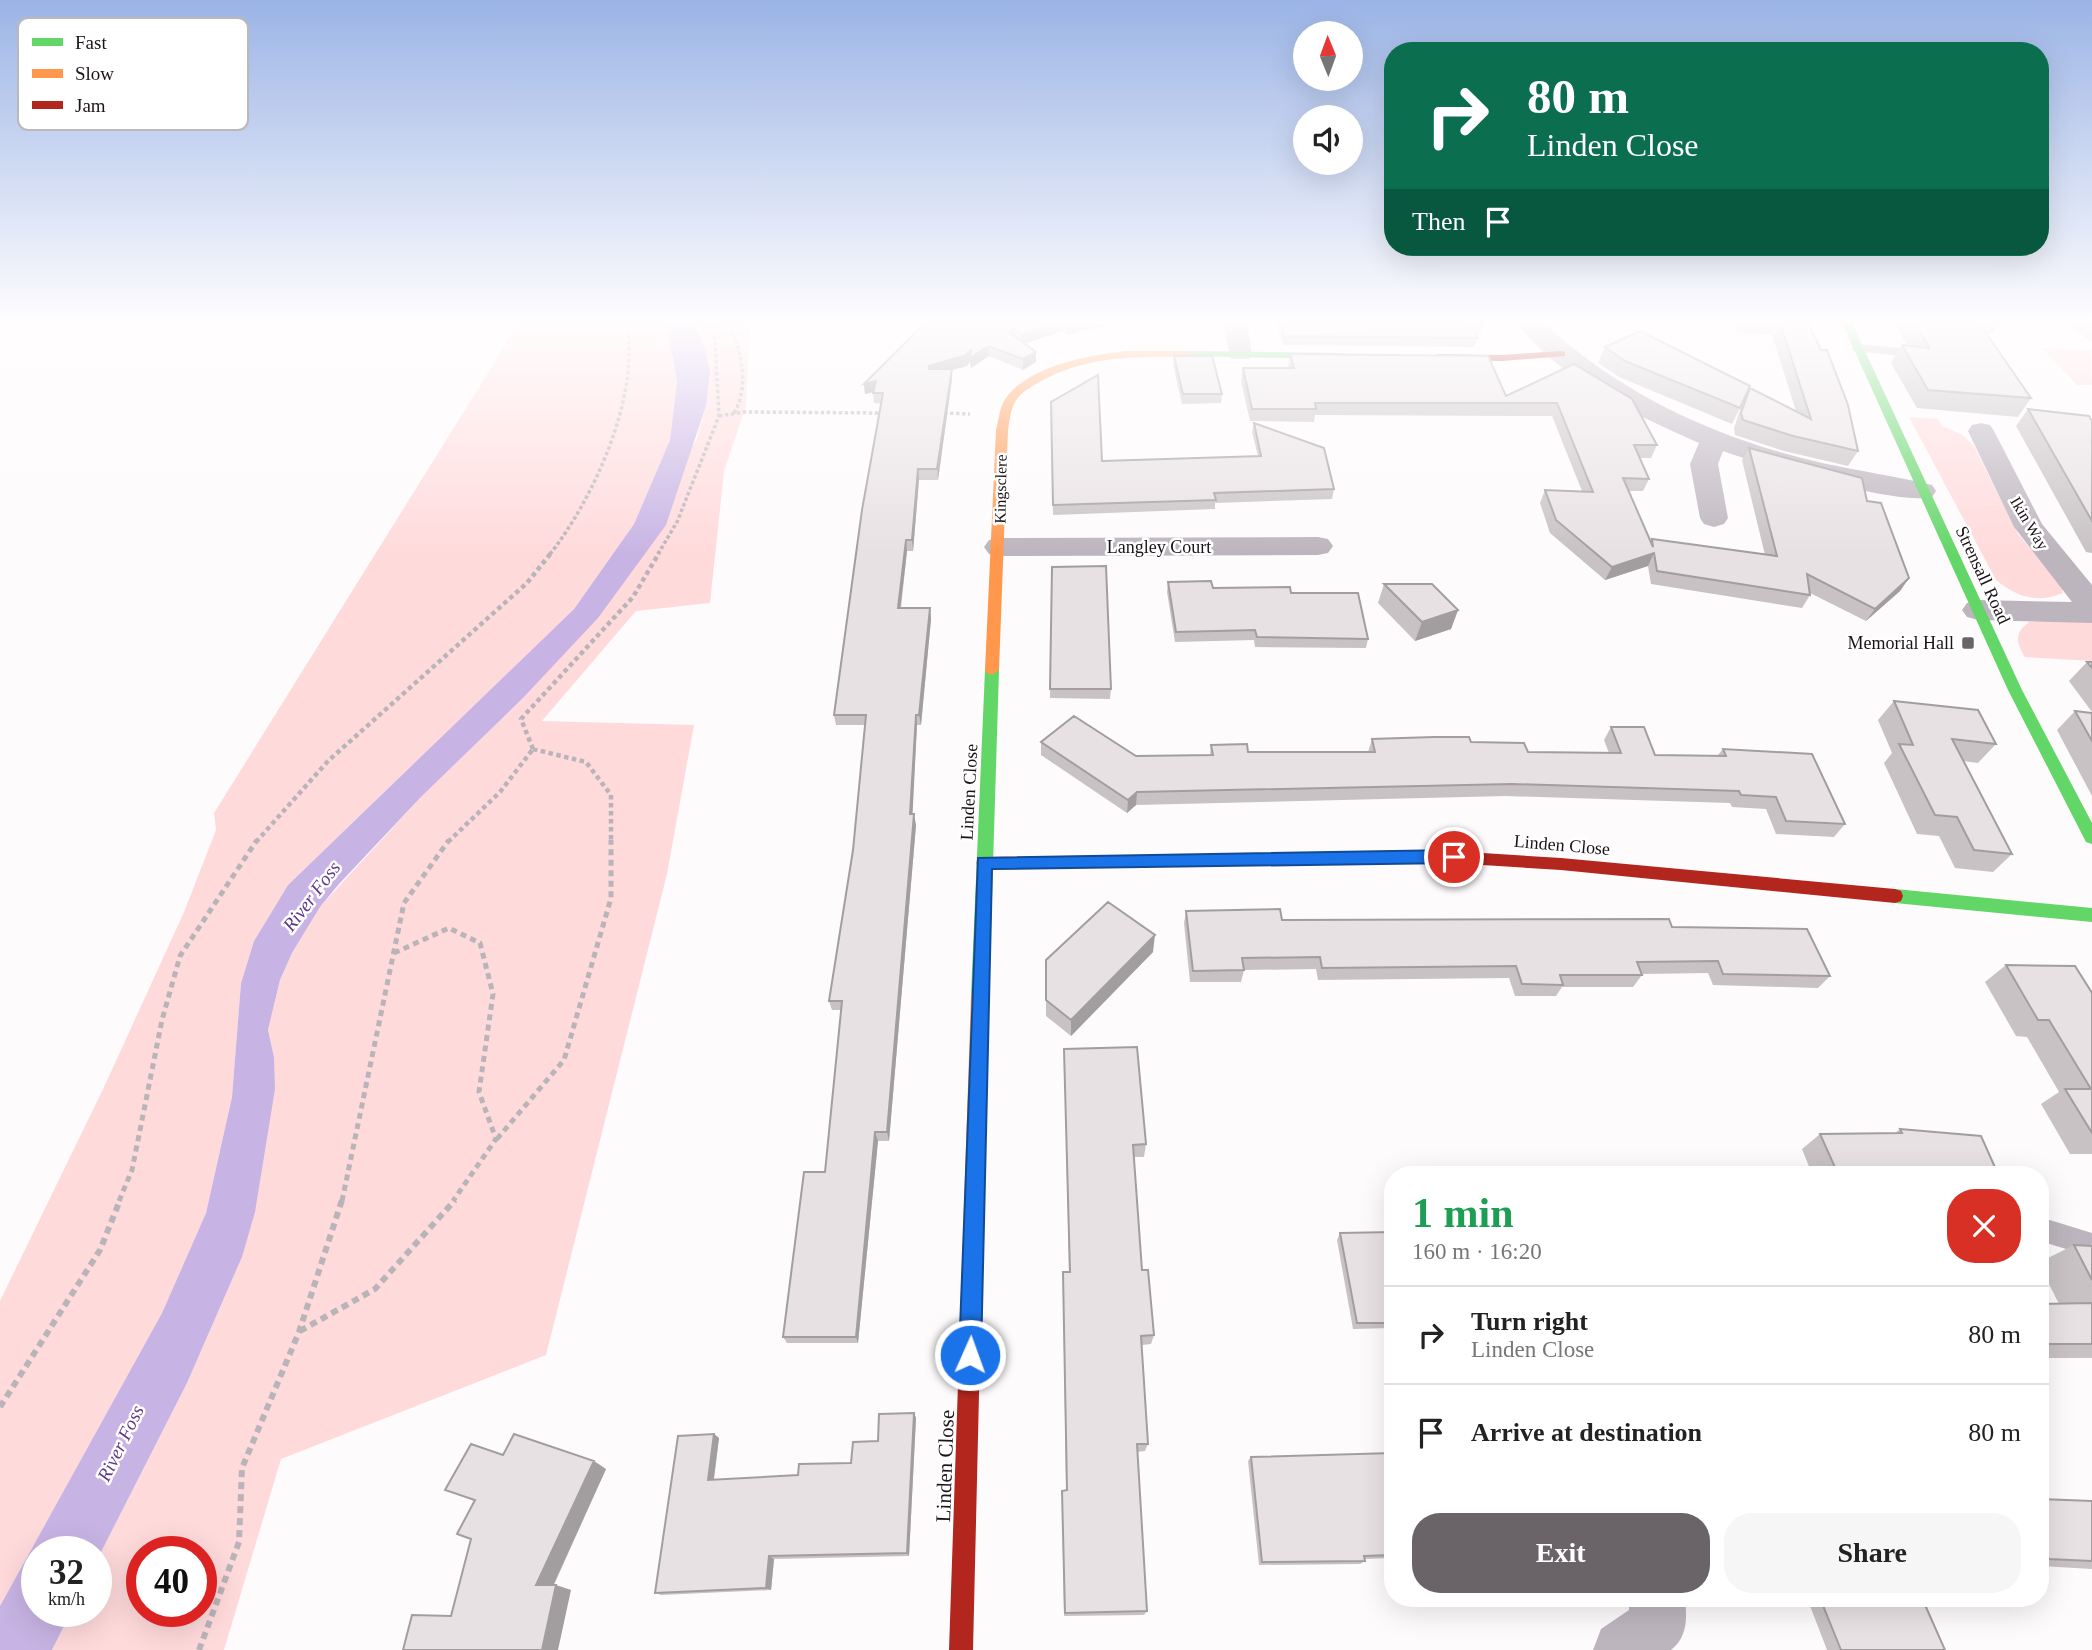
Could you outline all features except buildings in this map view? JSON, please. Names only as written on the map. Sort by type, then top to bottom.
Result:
[{"type":"street","name":"Kingsclere","points":[[992,724],[1002,430],[1011,400]]},
{"type":"street","points":[[1628,400],[1716,439],[1803,468],[1922,491]]},
{"type":"street","name":"Strensall Road","points":[[1881,400],[2015,690],[2092,838]]},
{"type":"street","name":"Ikin Way","points":[[1981,431],[2029,527],[2092,606]]},
{"type":"street","points":[[1715,523],[1704,464],[1716,439]]},
{"type":"street","name":"Langley Court","points":[[999,547],[1324,546]]},
{"type":"street","points":[[1978,610],[2092,613]]},
{"type":"street","name":"Linden Close","points":[[961,1650],[984,863],[992,724]]},
{"type":"street","name":"Linden Close","points":[[984,863],[1454,857],[1561,864],[2092,915]]},
{"type":"street","points":[[1622,1650],[1658,1624],[1657,1607]]},
{"type":"lane","points":[[2049,1232],[2092,1245]]},
{"type":"path","points":[[0,1407],[100,1250],[128,1181],[145,1118],[162,1020],[180,956],[252,846],[328,761],[527,583],[558,544],[601,467],[623,400]]},
{"type":"path","points":[[533,749],[522,719],[632,597],[677,522],[719,416],[718,400]]},
{"type":"path","points":[[734,414],[740,400]]},
{"type":"path","points":[[719,416],[894,413]]},
{"type":"path","points":[[934,413],[1006,414]]},
{"type":"path","points":[[198,1650],[239,1542],[242,1468],[299,1332],[345,1192],[404,903],[440,849],[500,792],[533,749]]},
{"type":"path","points":[[299,1332],[375,1289],[459,1195],[496,1139],[564,1060],[611,898],[611,795],[586,762],[533,749]]},
{"type":"path","points":[[393,954],[449,928],[480,943],[493,994],[479,1092],[496,1139]]},
{"type":"shaded area","points":[[471,400],[675,400],[670,440],[634,524],[574,609],[288,885],[254,941],[241,983],[232,1097],[206,1213],[162,1313],[39,1536],[21,1536],[21,1568],[0,1606],[0,1301],[105,1085],[184,912],[216,830],[214,813]]},
{"type":"shaded area","points":[[706,400],[746,400],[724,471],[710,603],[636,611],[542,721],[694,725],[667,874],[546,1355],[281,1459],[224,1650],[52,1650],[64,1627],[112,1627],[112,1536],[109,1536],[187,1383],[242,1257],[274,1057],[268,1030],[280,980],[292,953],[320,907],[420,798],[522,699],[696,441]]},
{"type":"shaded area","points":[[1909,417],[1938,419],[1942,426],[1961,434],[1974,446],[2018,534],[2060,583],[2063,593],[2045,598],[2028,597],[2012,591],[1996,580]]},
{"type":"shaded area","points":[[2092,621],[2092,661],[2025,657],[2020,647],[2019,634],[2029,622]]},
{"type":"water","name":"River Foss","points":[[675,400],[707,400],[666,525],[598,618],[339,884],[320,907],[292,953],[280,980],[268,1030],[274,1057],[275,1089],[255,1212],[242,1257],[187,1383],[109,1536],[39,1536],[162,1313],[206,1213],[232,1097],[241,983],[254,941],[288,885],[574,609],[634,524],[670,440]]},
{"type":"water","points":[[21,1568],[21,1627],[64,1627],[52,1650],[0,1650],[0,1606]]},
{"type":"traffic: fast","points":[[1882,400],[2015,690],[2092,838]]},
{"type":"traffic: fast","points":[[980,995],[992,670]]},
{"type":"traffic: fast","points":[[1895,896],[2092,915]]},
{"type":"traffic: slow","points":[[992,670],[1002,430],[1010,400]]},
{"type":"traffic: slow","points":[[984,863],[1451,857]]},
{"type":"traffic: slow","points":[[972,1266],[980,995]]},
{"type":"traffic: jam","points":[[1451,857],[1561,864],[1895,896]]},
{"type":"traffic: jam","points":[[961,1650],[972,1266]]},
{"type":"place","name":"Memorial Hall","points":[[1968,643]]},
{"type":"route","points":[[970,1355],[984,863],[1454,857]]}]
